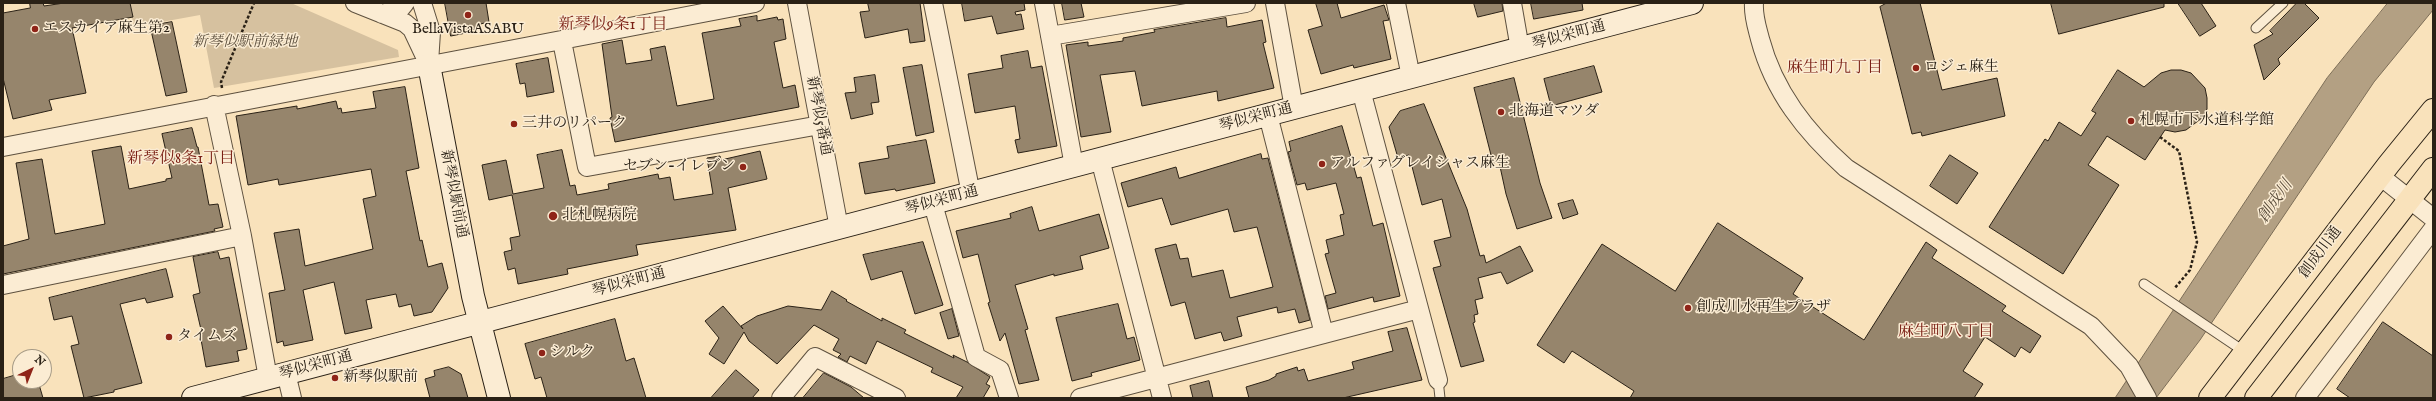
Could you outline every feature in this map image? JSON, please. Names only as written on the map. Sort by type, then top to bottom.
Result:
[{"type":"highway","name":"創成川通","points":[[2210,398],[2380,176],[2433,110]]},
{"type":"highway","points":[[2256,398],[2433,169]]},
{"type":"main road","name":"琴似栄町通","points":[[193,398],[1692,3]]},
{"type":"main road","name":"新琴似駅前通","points":[[429,65],[478,323],[499,398]]},
{"type":"street","points":[[355,3],[405,23],[412,29],[429,65]]},
{"type":"street","points":[[382,14],[401,8],[406,3]]},
{"type":"street","points":[[422,3],[430,32],[429,65]]},
{"type":"street","points":[[3,147],[218,99],[429,65],[562,41],[755,3]]},
{"type":"street","name":"新琴似5番通","points":[[797,3],[839,228]]},
{"type":"street","points":[[933,3],[971,194]]},
{"type":"street","points":[[1044,3],[1074,166]]},
{"type":"street","points":[[1050,36],[1246,3]]},
{"type":"street","points":[[1275,3],[1294,108]]},
{"type":"street","points":[[1396,3],[1411,77]]},
{"type":"street","points":[[1512,3],[1520,48]]},
{"type":"street","points":[[1754,3],[1753,13],[1766,64],[1777,86],[1800,119],[1826,150],[1846,168],[2092,326],[2128,366],[2147,398]]},
{"type":"street","points":[[562,41],[587,167],[820,125]]},
{"type":"street","points":[[1361,90],[1438,380]]},
{"type":"street","points":[[218,99],[242,236],[277,376],[292,398]]},
{"type":"street","points":[[1268,115],[1324,334]]},
{"type":"street","points":[[1100,159],[1162,398]]},
{"type":"street","points":[[2380,176],[2433,218]]},
{"type":"street","points":[[933,204],[976,356],[1000,370],[1009,398]]},
{"type":"street","points":[[2305,398],[2433,229]]},
{"type":"street","points":[[3,285],[242,236]]},
{"type":"street","points":[[1080,398],[1419,309]]},
{"type":"street","points":[[781,398],[816,357],[896,398]]},
{"type":"lane","points":[[2256,28],[2282,3]]},
{"type":"lane","points":[[2144,284],[2170,298],[2211,330],[2245,352]]},
{"type":"lane","points":[[1438,380],[1440,398]]},
{"type":"path","points":[[218,99],[221,82],[254,3]]},
{"type":"path","points":[[2160,137],[2179,151],[2197,242],[2190,270],[2170,298]]},
{"type":"green space","name":"新琴似駅前緑地","points":[[129,3],[291,3],[398,50],[399,57],[214,88],[200,15],[134,27]]},
{"type":"water","name":"創成川","points":[[2388,3],[2433,3],[2433,10],[2374,82],[2200,340],[2156,398],[2115,398],[2327,78]]},
{"type":"building","points":[[30,3],[43,3],[44,6],[64,3],[130,3],[133,17],[72,28],[86,93],[49,100],[52,110],[13,119],[3,78],[3,13],[30,8]]},
{"type":"building","name":"BellaVistaASABU","points":[[445,3],[486,3],[489,22],[476,25],[477,29],[470,30],[471,32],[451,36]]},
{"type":"building","points":[[868,3],[920,3],[925,41],[910,43],[908,29],[865,38],[860,12],[869,11]]},
{"type":"building","points":[[962,3],[1024,3],[1025,10],[1015,12],[1016,15],[1021,14],[1024,29],[997,34],[992,16],[965,21]]},
{"type":"building","points":[[1062,3],[1081,3],[1084,17],[1065,20]]},
{"type":"building","points":[[1316,3],[1337,3],[1341,18],[1384,5],[1389,20],[1383,21],[1391,59],[1354,68],[1353,65],[1321,74],[1308,30],[1322,26]]},
{"type":"building","points":[[1474,3],[1502,3],[1503,11],[1478,17]]},
{"type":"building","points":[[1531,3],[1582,3],[1583,10],[1534,19]]},
{"type":"building","name":"ロジェ麻生","points":[[1887,3],[1920,3],[1942,90],[1997,78],[2005,116],[1922,136],[1921,132],[1912,134],[1880,7]]},
{"type":"building","points":[[2051,3],[2164,3],[2164,7],[2059,34]]},
{"type":"building","points":[[2178,3],[2201,3],[2216,26],[2200,36]]},
{"type":"building","points":[[2297,3],[2304,3],[2319,18],[2278,59],[2280,64],[2264,80],[2254,45],[2273,34],[2270,31]]},
{"type":"building","points":[[757,16],[757,21],[777,17],[778,20],[783,19],[786,39],[774,42],[783,88],[795,85],[799,107],[615,142],[610,118],[612,117],[602,44],[622,40],[626,64],[652,60],[650,49],[665,46],[677,106],[714,99],[702,33],[741,26],[739,19]]},
{"type":"building","points":[[1226,18],[1227,27],[1262,20],[1266,42],[1263,43],[1274,88],[1218,101],[1217,91],[1142,106],[1135,71],[1100,75],[1111,132],[1081,137],[1066,45],[1088,42],[1088,46],[1123,41],[1123,38],[1155,32],[1154,30]]},
{"type":"building","points":[[172,22],[187,92],[166,96],[150,26]]},
{"type":"building","points":[[1028,51],[1031,68],[1042,66],[1057,146],[1018,153],[1015,140],[1020,139],[1015,106],[975,113],[968,74],[1003,68],[1001,56]]},
{"type":"building","points":[[548,58],[554,92],[527,97],[525,83],[520,84],[516,64]]},
{"type":"building","points":[[922,65],[934,132],[916,136],[903,68]]},
{"type":"building","points":[[1594,66],[1602,92],[1551,106],[1544,79]]},
{"type":"building","points":[[2118,70],[2144,87],[2161,73],[2171,70],[2181,70],[2191,73],[2205,88],[2207,109],[2202,118],[2186,130],[2175,132],[2165,130],[2145,160],[2107,136],[2088,165],[2119,185],[2063,274],[1989,227],[2045,139],[2048,141],[2059,122],[2081,136],[2096,113],[2092,111]]},
{"type":"building","points":[[875,75],[879,102],[871,103],[873,114],[851,119],[845,93],[856,92],[854,78]]},
{"type":"building","points":[[1514,78],[1540,183],[1552,218],[1517,229],[1506,194],[1499,162],[1493,163],[1474,88]]},
{"type":"building","points":[[405,87],[419,168],[406,171],[420,241],[422,240],[428,267],[442,263],[448,288],[432,312],[414,316],[411,304],[399,307],[396,294],[366,300],[372,328],[345,334],[334,282],[303,290],[313,340],[284,346],[283,341],[277,343],[269,293],[285,290],[274,233],[299,229],[305,266],[373,249],[363,199],[376,196],[371,169],[279,185],[278,179],[248,185],[236,116],[297,106],[297,109],[336,101],[338,109],[341,108],[342,113],[376,108],[373,92]]},
{"type":"building","points":[[1424,104],[1467,209],[1480,256],[1484,255],[1486,263],[1520,246],[1533,271],[1507,284],[1501,272],[1478,278],[1483,298],[1475,300],[1478,314],[1474,315],[1475,322],[1473,323],[1484,361],[1461,367],[1433,268],[1441,266],[1434,241],[1451,237],[1442,199],[1422,205],[1409,155],[1398,158],[1389,127],[1400,111]]},
{"type":"building","points":[[1342,126],[1357,178],[1361,177],[1373,226],[1383,223],[1400,296],[1374,302],[1373,297],[1328,309],[1325,296],[1336,293],[1325,254],[1329,253],[1326,240],[1344,235],[1340,215],[1344,214],[1336,183],[1307,190],[1305,183],[1297,185],[1288,152],[1291,151],[1289,142]]},
{"type":"building","points":[[192,128],[198,147],[209,205],[218,204],[223,227],[214,229],[215,231],[3,274],[3,246],[29,239],[16,163],[42,159],[55,234],[105,224],[92,151],[121,146],[129,189],[166,181],[166,179],[172,178],[162,134]]},
{"type":"building","points":[[926,140],[935,183],[896,191],[895,189],[865,194],[859,163],[889,158],[887,147]]},
{"type":"building","points":[[562,150],[570,186],[575,185],[577,195],[609,189],[608,184],[658,174],[659,179],[670,177],[674,200],[713,194],[707,158],[720,156],[721,160],[760,151],[767,179],[728,188],[736,230],[636,245],[638,255],[567,269],[568,274],[518,284],[515,268],[508,270],[504,252],[512,250],[510,238],[520,236],[512,195],[489,200],[482,165],[506,160],[513,194],[544,188],[537,155]]},
{"type":"building","points":[[1261,154],[1262,159],[1268,158],[1310,320],[1299,323],[1295,309],[1278,313],[1277,307],[1237,317],[1242,336],[1224,341],[1221,332],[1195,339],[1185,302],[1171,306],[1155,249],[1176,244],[1180,259],[1188,258],[1192,277],[1223,270],[1230,298],[1273,287],[1257,227],[1234,232],[1228,209],[1171,225],[1162,198],[1128,207],[1121,183],[1176,167],[1179,178]]},
{"type":"building","points":[[1950,155],[1978,173],[1957,204],[1930,186]]},
{"type":"building","points":[[1573,200],[1578,214],[1563,219],[1558,204]]},
{"type":"building","points":[[1032,207],[1039,231],[1099,214],[1109,248],[1080,256],[1083,269],[1054,276],[1054,274],[1015,285],[1028,329],[1025,330],[1039,380],[1019,384],[1005,333],[1000,341],[988,303],[990,302],[978,254],[963,258],[956,231],[1011,218],[1010,214]]},
{"type":"building","name":"創成川水再生プラザ","points":[[1718,223],[1803,278],[1793,294],[1864,340],[1926,242],[1937,250],[1932,258],[2006,306],[2002,311],[2041,336],[2030,353],[2021,347],[2015,357],[1985,337],[1963,371],[1983,384],[1974,398],[1630,398],[1634,391],[1572,351],[1564,363],[1537,345],[1602,244],[1675,291]]},
{"type":"building","points":[[923,242],[943,305],[915,314],[902,271],[871,280],[863,255]]},
{"type":"building","points":[[218,252],[220,259],[229,257],[247,349],[237,351],[239,361],[206,367],[200,334],[202,334],[193,295],[200,293],[193,257]]},
{"type":"building","points":[[166,269],[173,297],[147,303],[145,298],[120,304],[142,383],[114,390],[114,392],[84,398],[71,346],[79,344],[72,316],[54,320],[49,298]]},
{"type":"building","points":[[832,291],[847,300],[846,301],[882,321],[882,318],[906,330],[904,333],[954,358],[953,355],[967,362],[990,377],[986,384],[990,386],[983,398],[956,398],[963,387],[931,372],[933,368],[877,341],[866,364],[850,356],[847,362],[838,357],[841,354],[833,350],[839,339],[814,325],[777,364],[749,341],[744,332],[724,364],[709,354],[719,338],[705,321],[723,306],[743,329],[741,326],[757,316],[788,306],[821,310]]},
{"type":"building","points":[[1118,304],[1127,339],[1134,337],[1140,360],[1091,373],[1092,376],[1072,381],[1056,318]]},
{"type":"building","points":[[952,309],[959,336],[948,339],[940,313]]},
{"type":"building","points":[[615,319],[626,361],[634,358],[646,398],[547,398],[541,377],[535,379],[525,344]]},
{"type":"building","points":[[2383,322],[2433,356],[2433,398],[2350,398],[2337,389]]},
{"type":"building","points":[[1407,328],[1422,380],[1343,398],[1249,398],[1246,387],[1269,380],[1276,376],[1276,374],[1297,367],[1298,371],[1304,369],[1308,381],[1354,369],[1352,362],[1393,351],[1388,332]]},
{"type":"building","points":[[449,367],[461,374],[468,398],[430,398],[425,379],[435,376],[434,371]]},
{"type":"building","points":[[736,370],[759,390],[752,398],[711,398]]},
{"type":"building","points":[[824,373],[851,387],[864,398],[803,398]]},
{"type":"building","points":[[12,376],[12,389],[40,389],[43,398],[3,398],[3,379]]},
{"type":"building","points":[[1209,381],[1213,398],[1193,398],[1190,386]]},
{"type":"place","name":"BellaVistaASABU","points":[[468,15]]},
{"type":"place","name":"エスカイア麻生第2","points":[[35,29]]},
{"type":"place","name":"ロジェ麻生","points":[[1916,68]]},
{"type":"place","name":"北海道マツダ","points":[[1501,112]]},
{"type":"place","name":"札幌市下水道科学館","points":[[2131,121]]},
{"type":"place","name":"三井のリパーク","points":[[514,124]]},
{"type":"place","name":"アルファグレイシャス麻生","points":[[1322,164]]},
{"type":"place","name":"セブン-イレブン","points":[[743,167]]},
{"type":"place","name":"北札幌病院","points":[[553,216]]},
{"type":"place","name":"創成川水再生プラザ","points":[[1688,308]]},
{"type":"place","name":"タイムズ","points":[[169,337]]},
{"type":"place","name":"シルク","points":[[542,353]]},
{"type":"place","name":"新琴似駅前","points":[[335,378]]},
{"type":"district","name":"新琴似9条1丁目","points":[[613,26]]},
{"type":"district","name":"麻生町九丁目","points":[[1835,69]]},
{"type":"district","name":"新琴似8条1丁目","points":[[181,160]]},
{"type":"district","name":"麻生町八丁目","points":[[1946,333]]}]
